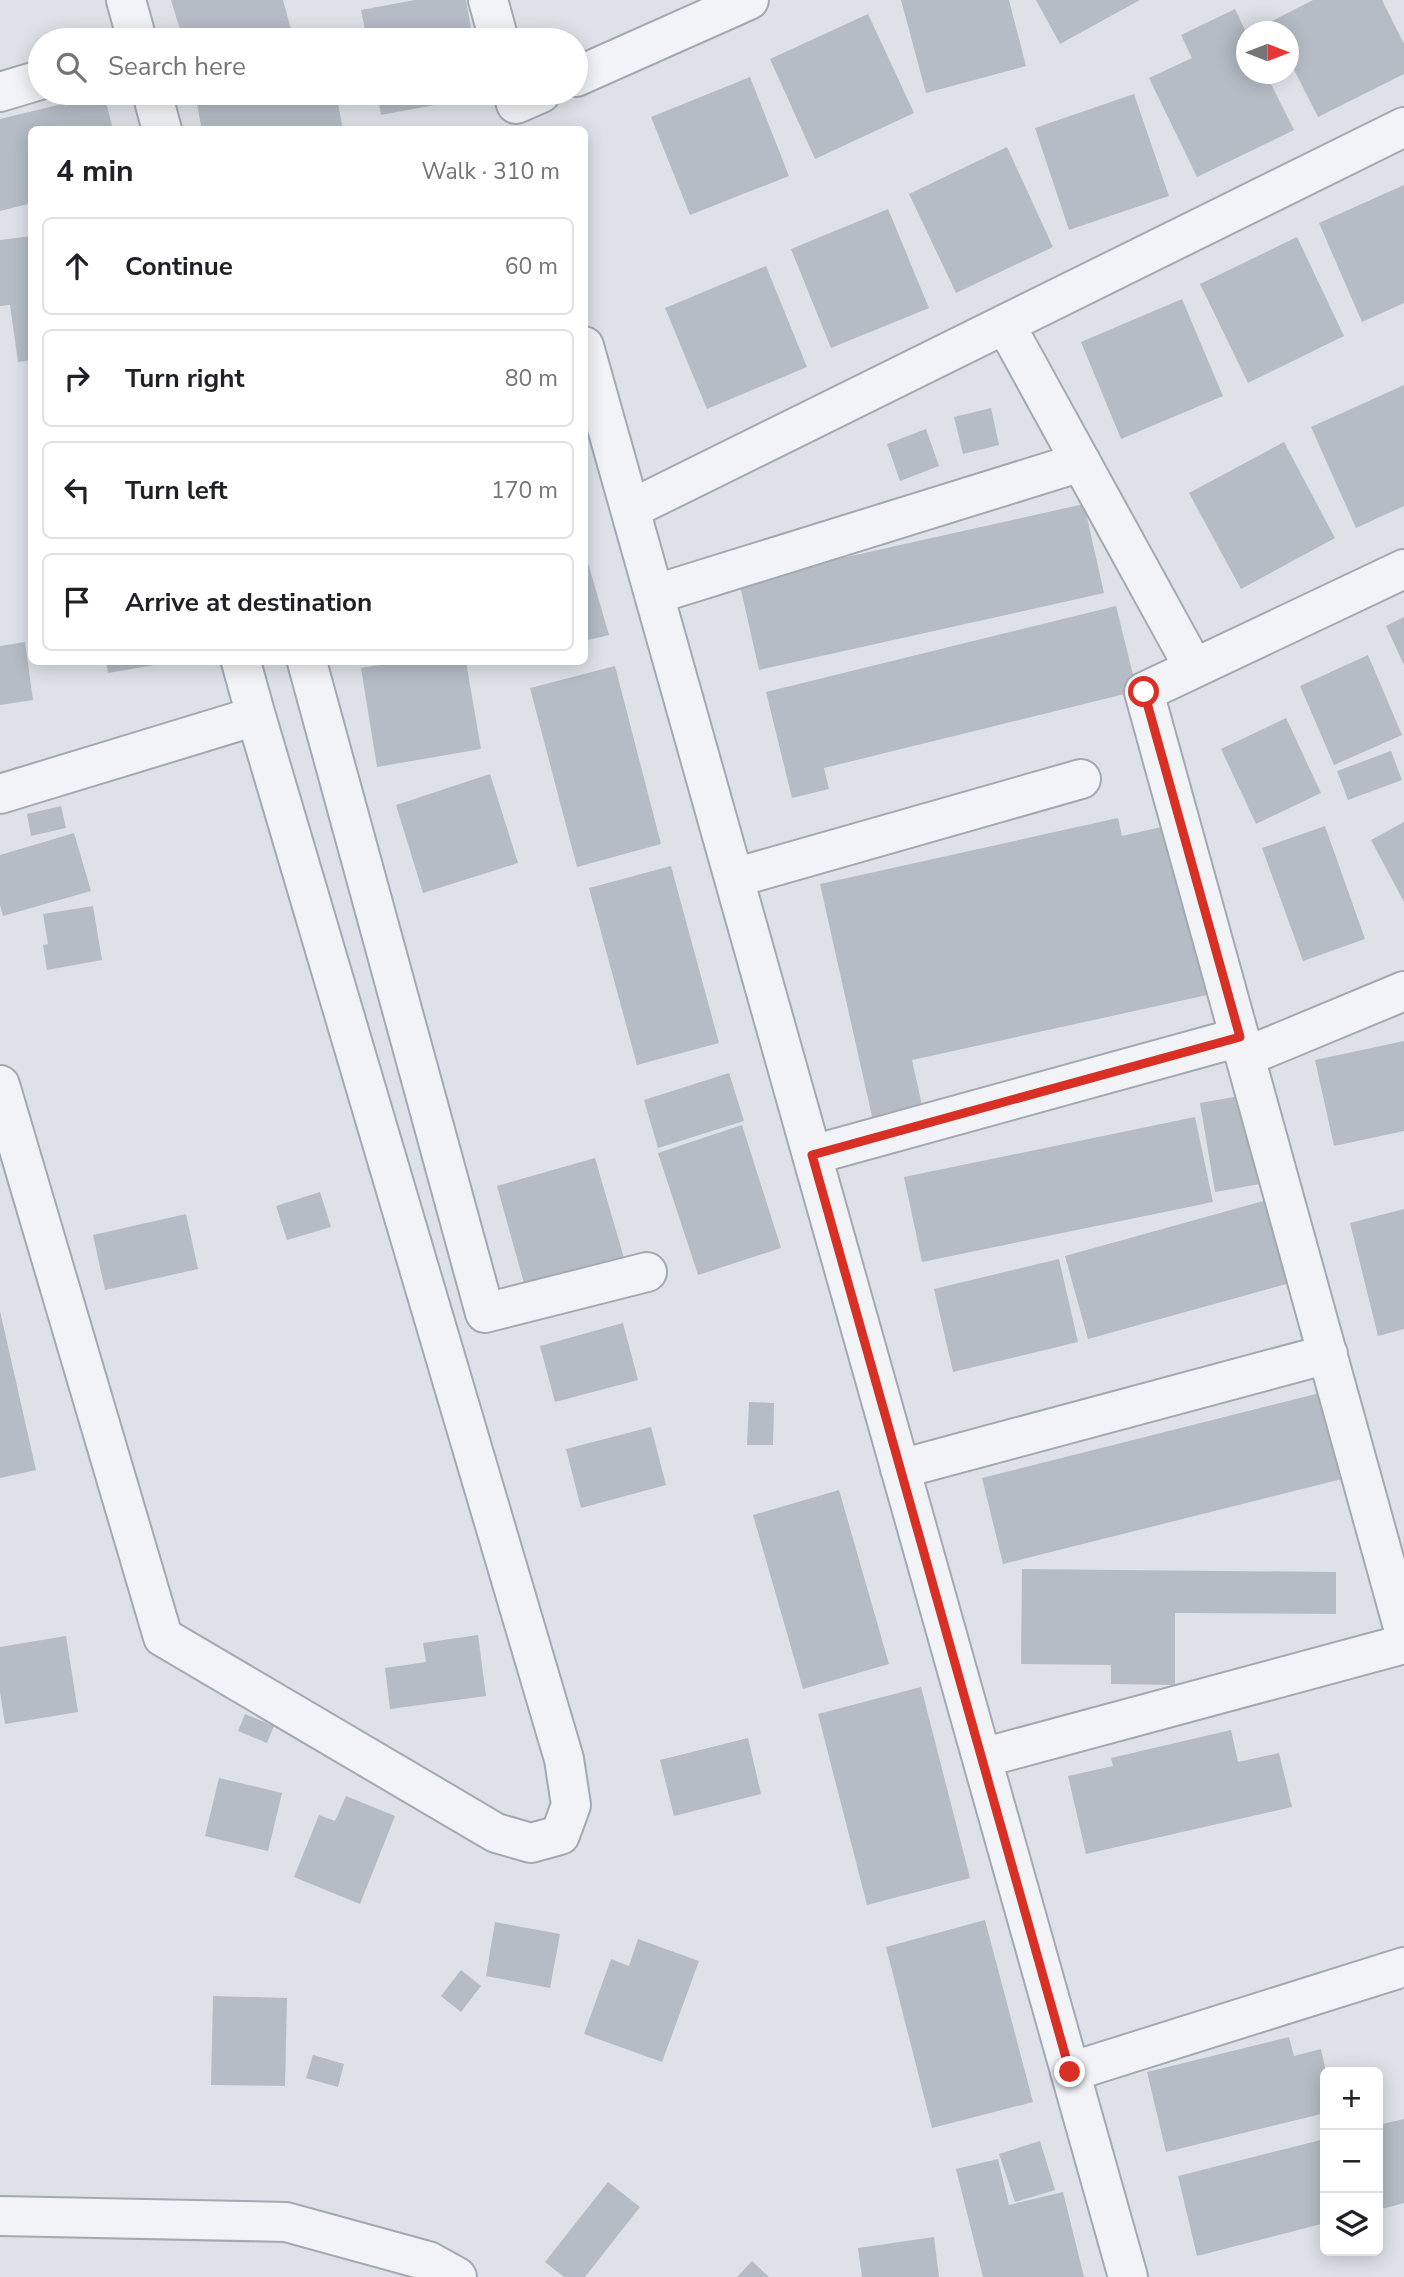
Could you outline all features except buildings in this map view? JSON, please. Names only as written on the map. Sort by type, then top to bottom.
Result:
[{"type":"street","points":[[127,0],[134,28]]},
{"type":"street","points":[[488,0],[496,28]]},
{"type":"street","points":[[588,71],[737,3]]},
{"type":"street","points":[[0,92],[28,84]]},
{"type":"street","points":[[155,105],[161,126]]},
{"type":"street","points":[[631,509],[1404,127]]},
{"type":"street","points":[[1005,324],[1194,668]]},
{"type":"street","points":[[588,360],[1128,2277]]},
{"type":"street","points":[[656,594],[1081,461]]},
{"type":"street","points":[[1404,569],[1144,692],[1404,1631]]},
{"type":"street","points":[[0,1085],[163,1637],[496,1833],[531,1843],[560,1835],[571,1805],[564,1759],[242,665]]},
{"type":"street","points":[[308,665],[485,1313],[647,1272]]},
{"type":"street","points":[[0,794],[257,716]]},
{"type":"street","points":[[734,878],[1081,779]]},
{"type":"street","points":[[812,1155],[1243,1047],[1404,991]]},
{"type":"street","points":[[900,1468],[1328,1354]]},
{"type":"street","points":[[982,1758],[1404,1644]]},
{"type":"street","points":[[1070,2072],[1404,1967]]},
{"type":"street","points":[[0,2216],[286,2222],[428,2261],[457,2277]]},
{"type":"route","points":[[1070,2072],[812,1155],[1240,1037],[1144,692]]}]
